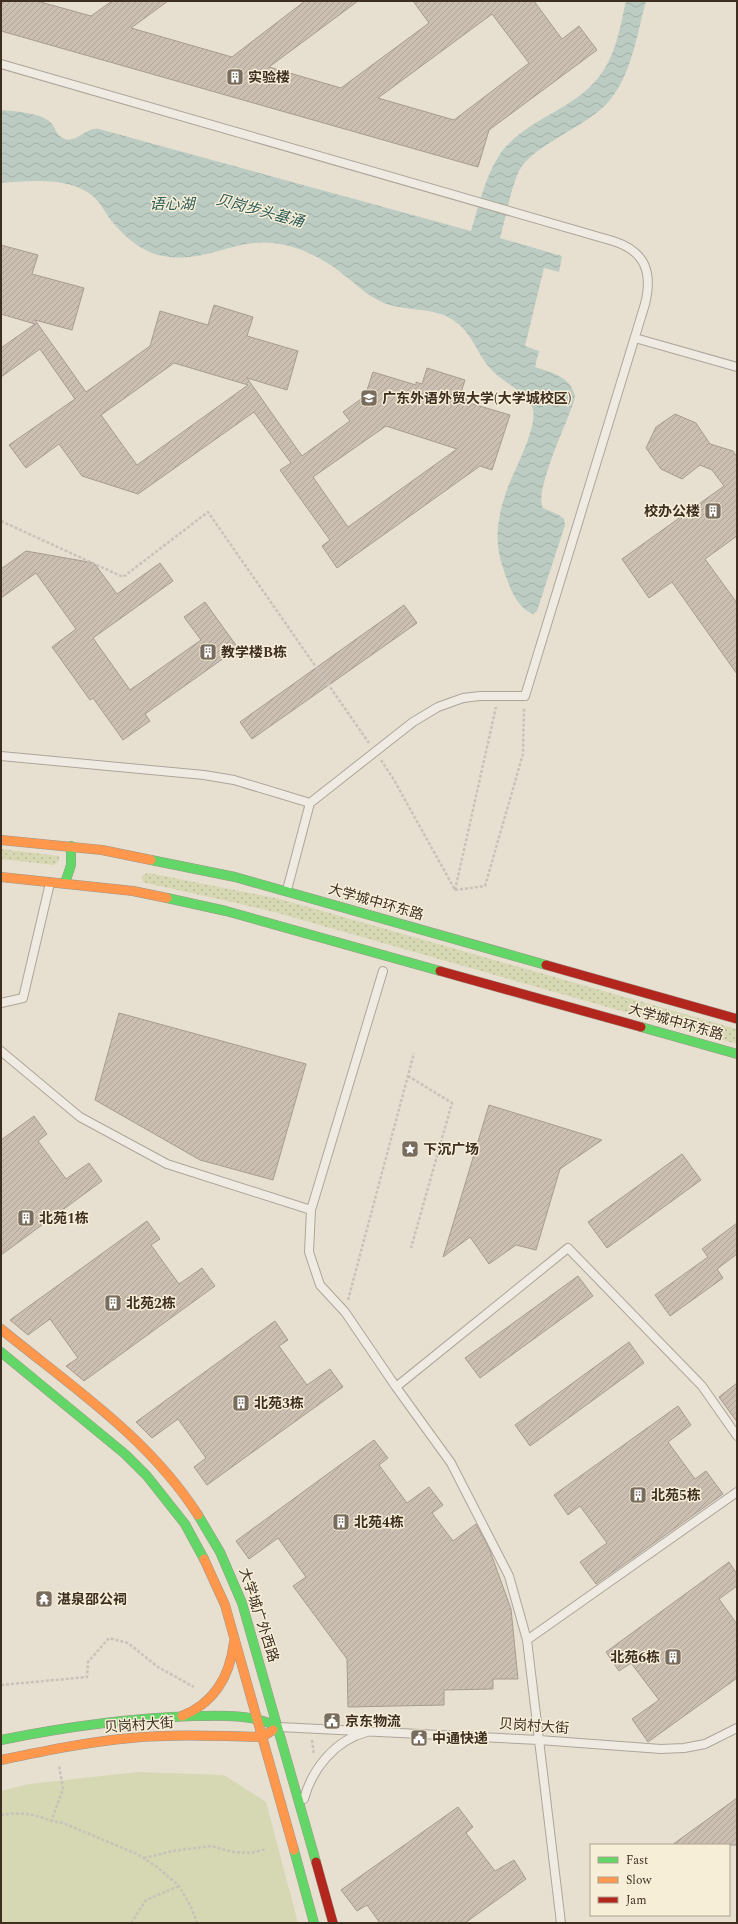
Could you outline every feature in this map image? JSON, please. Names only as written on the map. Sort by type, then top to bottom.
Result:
[{"type":"main road","name":"大学城中环东路","points":[[1,840],[71,846],[133,856],[235,877],[737,1019]]},
{"type":"main road","points":[[65,884],[72,860],[71,846]]},
{"type":"main road","points":[[128,867],[133,856]]},
{"type":"main road","name":"大学城中环东路","points":[[1,877],[126,890],[205,907],[274,924],[737,1054]]},
{"type":"main road","points":[[126,878],[126,890]]},
{"type":"main road","name":"大学城广外西路","points":[[1,1329],[137,1440],[160,1464],[194,1505],[218,1547],[242,1599],[333,1923]]},
{"type":"main road","name":"大学城广外西路","points":[[1,1352],[125,1454],[159,1489],[179,1515],[203,1555],[225,1605],[314,1923]]},
{"type":"main road","points":[[181,1716],[195,1710],[218,1689],[232,1661],[234,1635]]},
{"type":"main road","name":"贝岗村大街","points":[[1,1740],[84,1724],[130,1719],[181,1716],[256,1717],[278,1727]]},
{"type":"main road","points":[[262,1737],[278,1727]]},
{"type":"main road","name":"贝岗村大街","points":[[1,1760],[77,1745],[113,1740],[165,1737],[262,1737]]},
{"type":"lane","points":[[1,64],[613,241],[629,247],[642,261],[648,280],[647,296],[525,696],[499,695],[463,698],[438,707],[413,722],[310,803],[287,891]]},
{"type":"lane","points":[[635,338],[737,367]]},
{"type":"lane","points":[[1,756],[204,775],[234,780],[310,803]]},
{"type":"lane","points":[[1,1003],[23,998],[51,882]]},
{"type":"lane","points":[[383,971],[311,1210],[309,1252],[320,1285],[345,1312],[396,1388],[451,1463],[509,1576],[527,1640],[561,1923]]},
{"type":"lane","points":[[1,1051],[80,1117],[168,1164],[311,1210]]},
{"type":"lane","points":[[396,1388],[568,1248],[702,1386],[737,1436]]},
{"type":"lane","points":[[527,1640],[737,1492]]},
{"type":"lane","name":"贝岗村大街","points":[[278,1727],[539,1740],[661,1750],[705,1744],[737,1728]]},
{"type":"lane","points":[[304,1820],[303,1808],[306,1790],[315,1771],[324,1760],[348,1740],[370,1731]]},
{"type":"path","points":[[1,521],[122,577],[208,512],[394,780],[455,890]]},
{"type":"path","points":[[455,890],[499,695]]},
{"type":"path","points":[[455,890],[485,886],[524,754],[525,696]]},
{"type":"path","points":[[347,1305],[414,1053]]},
{"type":"path","points":[[408,1076],[452,1103],[411,1248]]},
{"type":"path","points":[[1,1685],[86,1677],[88,1662],[109,1638],[128,1643],[158,1667],[194,1687]]},
{"type":"path","points":[[312,1740],[315,1760]]},
{"type":"path","points":[[51,1822],[63,1789],[58,1761]]},
{"type":"path","points":[[1,1815],[10,1813],[33,1815],[51,1822],[63,1823],[144,1858],[156,1866],[179,1886],[191,1907],[197,1923]]},
{"type":"path","points":[[144,1858],[173,1851],[211,1846],[233,1852],[251,1853],[266,1849]]},
{"type":"path","points":[[131,1923],[146,1900],[179,1886]]},
{"type":"green space","points":[[1,849],[59,856],[59,861],[54,865],[1,859]]},
{"type":"green space","points":[[149,873],[280,899],[737,1029],[737,1044],[278,913],[146,883],[143,881],[142,876]]},
{"type":"green space","points":[[138,1772],[224,1775],[266,1802],[298,1923],[1,1923],[1,1791],[29,1784]]},
{"type":"water","name":"语心湖","points":[[626,1],[646,1],[633,53],[624,78],[610,100],[600,110],[536,152],[526,161],[519,171],[516,179],[500,238],[562,256],[559,272],[544,268],[525,346],[539,351],[535,367],[560,376],[570,385],[575,397],[547,471],[541,499],[543,508],[559,515],[564,519],[565,525],[537,611],[533,614],[524,609],[517,601],[505,575],[498,549],[498,528],[504,497],[530,435],[534,414],[532,407],[523,395],[494,372],[484,361],[460,325],[445,316],[436,313],[392,306],[379,301],[323,260],[294,247],[273,243],[257,243],[200,256],[169,257],[152,253],[134,243],[114,224],[95,198],[74,186],[63,183],[38,181],[1,183],[1,110],[26,113],[45,118],[51,123],[59,136],[65,139],[74,139],[90,130],[99,129],[471,231],[486,182],[500,154],[510,142],[522,132],[575,99],[598,78],[613,51]]},
{"type":"building","name":"实验楼","points":[[1,1],[37,1],[91,16],[112,1],[168,1],[131,28],[232,57],[305,1],[358,1],[269,67],[341,88],[429,23],[413,1],[534,1],[562,39],[579,26],[597,50],[489,130],[478,167],[1,31]],"holes":[[[492,14],[529,63],[454,120],[378,98]]]},
{"type":"building","points":[[1,245],[38,255],[32,274],[84,288],[72,330],[35,320],[86,392],[150,346],[160,311],[208,325],[214,305],[253,317],[247,336],[298,351],[287,390],[247,378],[302,456],[350,421],[343,412],[365,396],[373,372],[416,385],[416,382],[422,384],[427,368],[465,380],[460,396],[467,399],[466,402],[510,415],[492,470],[480,466],[337,568],[322,546],[330,540],[280,470],[291,463],[254,412],[138,494],[82,476],[59,444],[26,468],[9,445],[75,399],[40,349],[1,377],[1,348],[35,324],[1,314]],"holes":[[[174,363],[248,385],[137,465],[101,415]],[[386,426],[457,449],[348,527],[313,477]]]},
{"type":"building","name":"校办公楼","points":[[675,414],[696,423],[710,444],[733,451],[737,457],[737,536],[705,559],[737,603],[737,674],[672,582],[649,598],[622,559],[724,486],[712,470],[700,465],[682,479],[661,469],[646,448],[656,427]]},
{"type":"building","name":"教学楼B栋","points":[[26,551],[94,563],[117,594],[160,563],[173,581],[93,638],[130,690],[201,640],[184,617],[205,602],[238,648],[145,714],[150,721],[123,740],[93,698],[90,700],[52,647],[76,629],[36,573],[1,598],[1,569]]},
{"type":"building","points":[[404,605],[417,623],[252,739],[240,722]]},
{"type":"building","points":[[119,1013],[306,1064],[273,1180],[200,1160],[95,1100]]},
{"type":"building","points":[[489,1105],[602,1140],[560,1169],[536,1250],[516,1245],[489,1264],[470,1237],[443,1257]]},
{"type":"building","name":"北苑1栋","points":[[34,1116],[47,1134],[38,1141],[66,1179],[89,1163],[102,1181],[1,1255],[1,1140]]},
{"type":"building","points":[[682,1154],[701,1180],[607,1248],[588,1222]]},
{"type":"building","name":"北苑2栋","points":[[147,1221],[160,1239],[151,1245],[179,1284],[202,1268],[215,1286],[84,1381],[66,1366],[78,1358],[50,1319],[28,1335],[10,1320]]},
{"type":"building","points":[[737,1223],[737,1254],[717,1269],[723,1278],[670,1316],[655,1295],[708,1257],[702,1249]]},
{"type":"building","points":[[578,1276],[593,1296],[480,1378],[465,1358]]},
{"type":"building","name":"北苑3栋","points":[[275,1321],[288,1340],[279,1346],[307,1385],[330,1369],[343,1387],[207,1485],[194,1467],[206,1458],[178,1419],[152,1438],[136,1422]]},
{"type":"building","points":[[629,1342],[644,1363],[530,1446],[515,1425]]},
{"type":"building","points":[[737,1383],[737,1422],[719,1397]]},
{"type":"building","name":"北苑5栋","points":[[678,1406],[691,1425],[668,1442],[695,1479],[706,1471],[723,1494],[596,1584],[580,1562],[607,1543],[580,1506],[568,1515],[554,1495]]},
{"type":"building","points":[[374,1440],[388,1458],[379,1465],[407,1503],[429,1487],[443,1505],[432,1513],[453,1541],[476,1524],[489,1548],[511,1609],[518,1679],[493,1679],[493,1689],[444,1690],[444,1705],[348,1707],[347,1659],[293,1586],[306,1577],[278,1538],[249,1559],[236,1541]]},
{"type":"building","name":"北苑6栋","points":[[729,1562],[737,1574],[737,1586],[719,1599],[737,1624],[737,1678],[648,1742],[632,1719],[659,1700],[631,1663],[619,1671],[606,1652]]},
{"type":"building","points":[[737,1798],[737,1845],[673,1844]]},
{"type":"building","points":[[458,1807],[473,1827],[466,1833],[495,1871],[514,1860],[526,1879],[465,1923],[380,1923],[367,1905],[357,1911],[341,1890]]},
{"type":"traffic: fast","points":[[65,883],[71,865],[71,846]]},
{"type":"traffic: fast","points":[[151,860],[235,877],[546,965]]},
{"type":"traffic: fast","points":[[167,898],[226,911],[440,971]]},
{"type":"traffic: fast","points":[[641,1027],[737,1054]]},
{"type":"traffic: fast","points":[[1,1352],[125,1454],[147,1476],[185,1524],[204,1559]]},
{"type":"traffic: fast","points":[[198,1515],[220,1552],[242,1603],[316,1862]]},
{"type":"traffic: fast","points":[[1,1740],[97,1724],[170,1717],[232,1716],[251,1718],[269,1723]]},
{"type":"traffic: fast","points":[[294,1850],[314,1923]]},
{"type":"traffic: slow","points":[[1,840],[102,850],[151,860]]},
{"type":"traffic: slow","points":[[1,877],[133,891],[167,898]]},
{"type":"traffic: slow","points":[[1,1329],[107,1414],[133,1437],[178,1487],[198,1515]]},
{"type":"traffic: slow","points":[[204,1559],[225,1605],[294,1850]]},
{"type":"traffic: slow","points":[[182,1716],[203,1704],[218,1687],[229,1666],[234,1642]]},
{"type":"traffic: slow","points":[[1,1760],[66,1747],[115,1740],[180,1736],[262,1737],[273,1730]]},
{"type":"traffic: jam","points":[[546,965],[737,1019]]},
{"type":"traffic: jam","points":[[440,971],[641,1027]]},
{"type":"traffic: jam","points":[[316,1862],[333,1923]]},
{"type":"place","name":"实验楼","points":[[235,77]]},
{"type":"place","name":"广东外语外贸大学(大学城校区)","points":[[369,398]]},
{"type":"place","name":"校办公楼","points":[[713,511]]},
{"type":"place","name":"教学楼B栋","points":[[208,652]]},
{"type":"place","name":"下沉广场","points":[[410,1149]]},
{"type":"place","name":"北苑1栋","points":[[26,1218]]},
{"type":"place","name":"北苑2栋","points":[[113,1303]]},
{"type":"place","name":"北苑3栋","points":[[241,1403]]},
{"type":"place","name":"北苑5栋","points":[[638,1495]]},
{"type":"place","name":"北苑4栋","points":[[341,1522]]},
{"type":"place","name":"湛泉邵公祠","points":[[44,1599]]},
{"type":"place","name":"北苑6栋","points":[[673,1657]]},
{"type":"place","name":"京东物流","points":[[332,1721]]},
{"type":"place","name":"中通快递","points":[[419,1738]]},
{"type":"water label","name":"贝岗步头基涌","points":[[260,211]]}]
